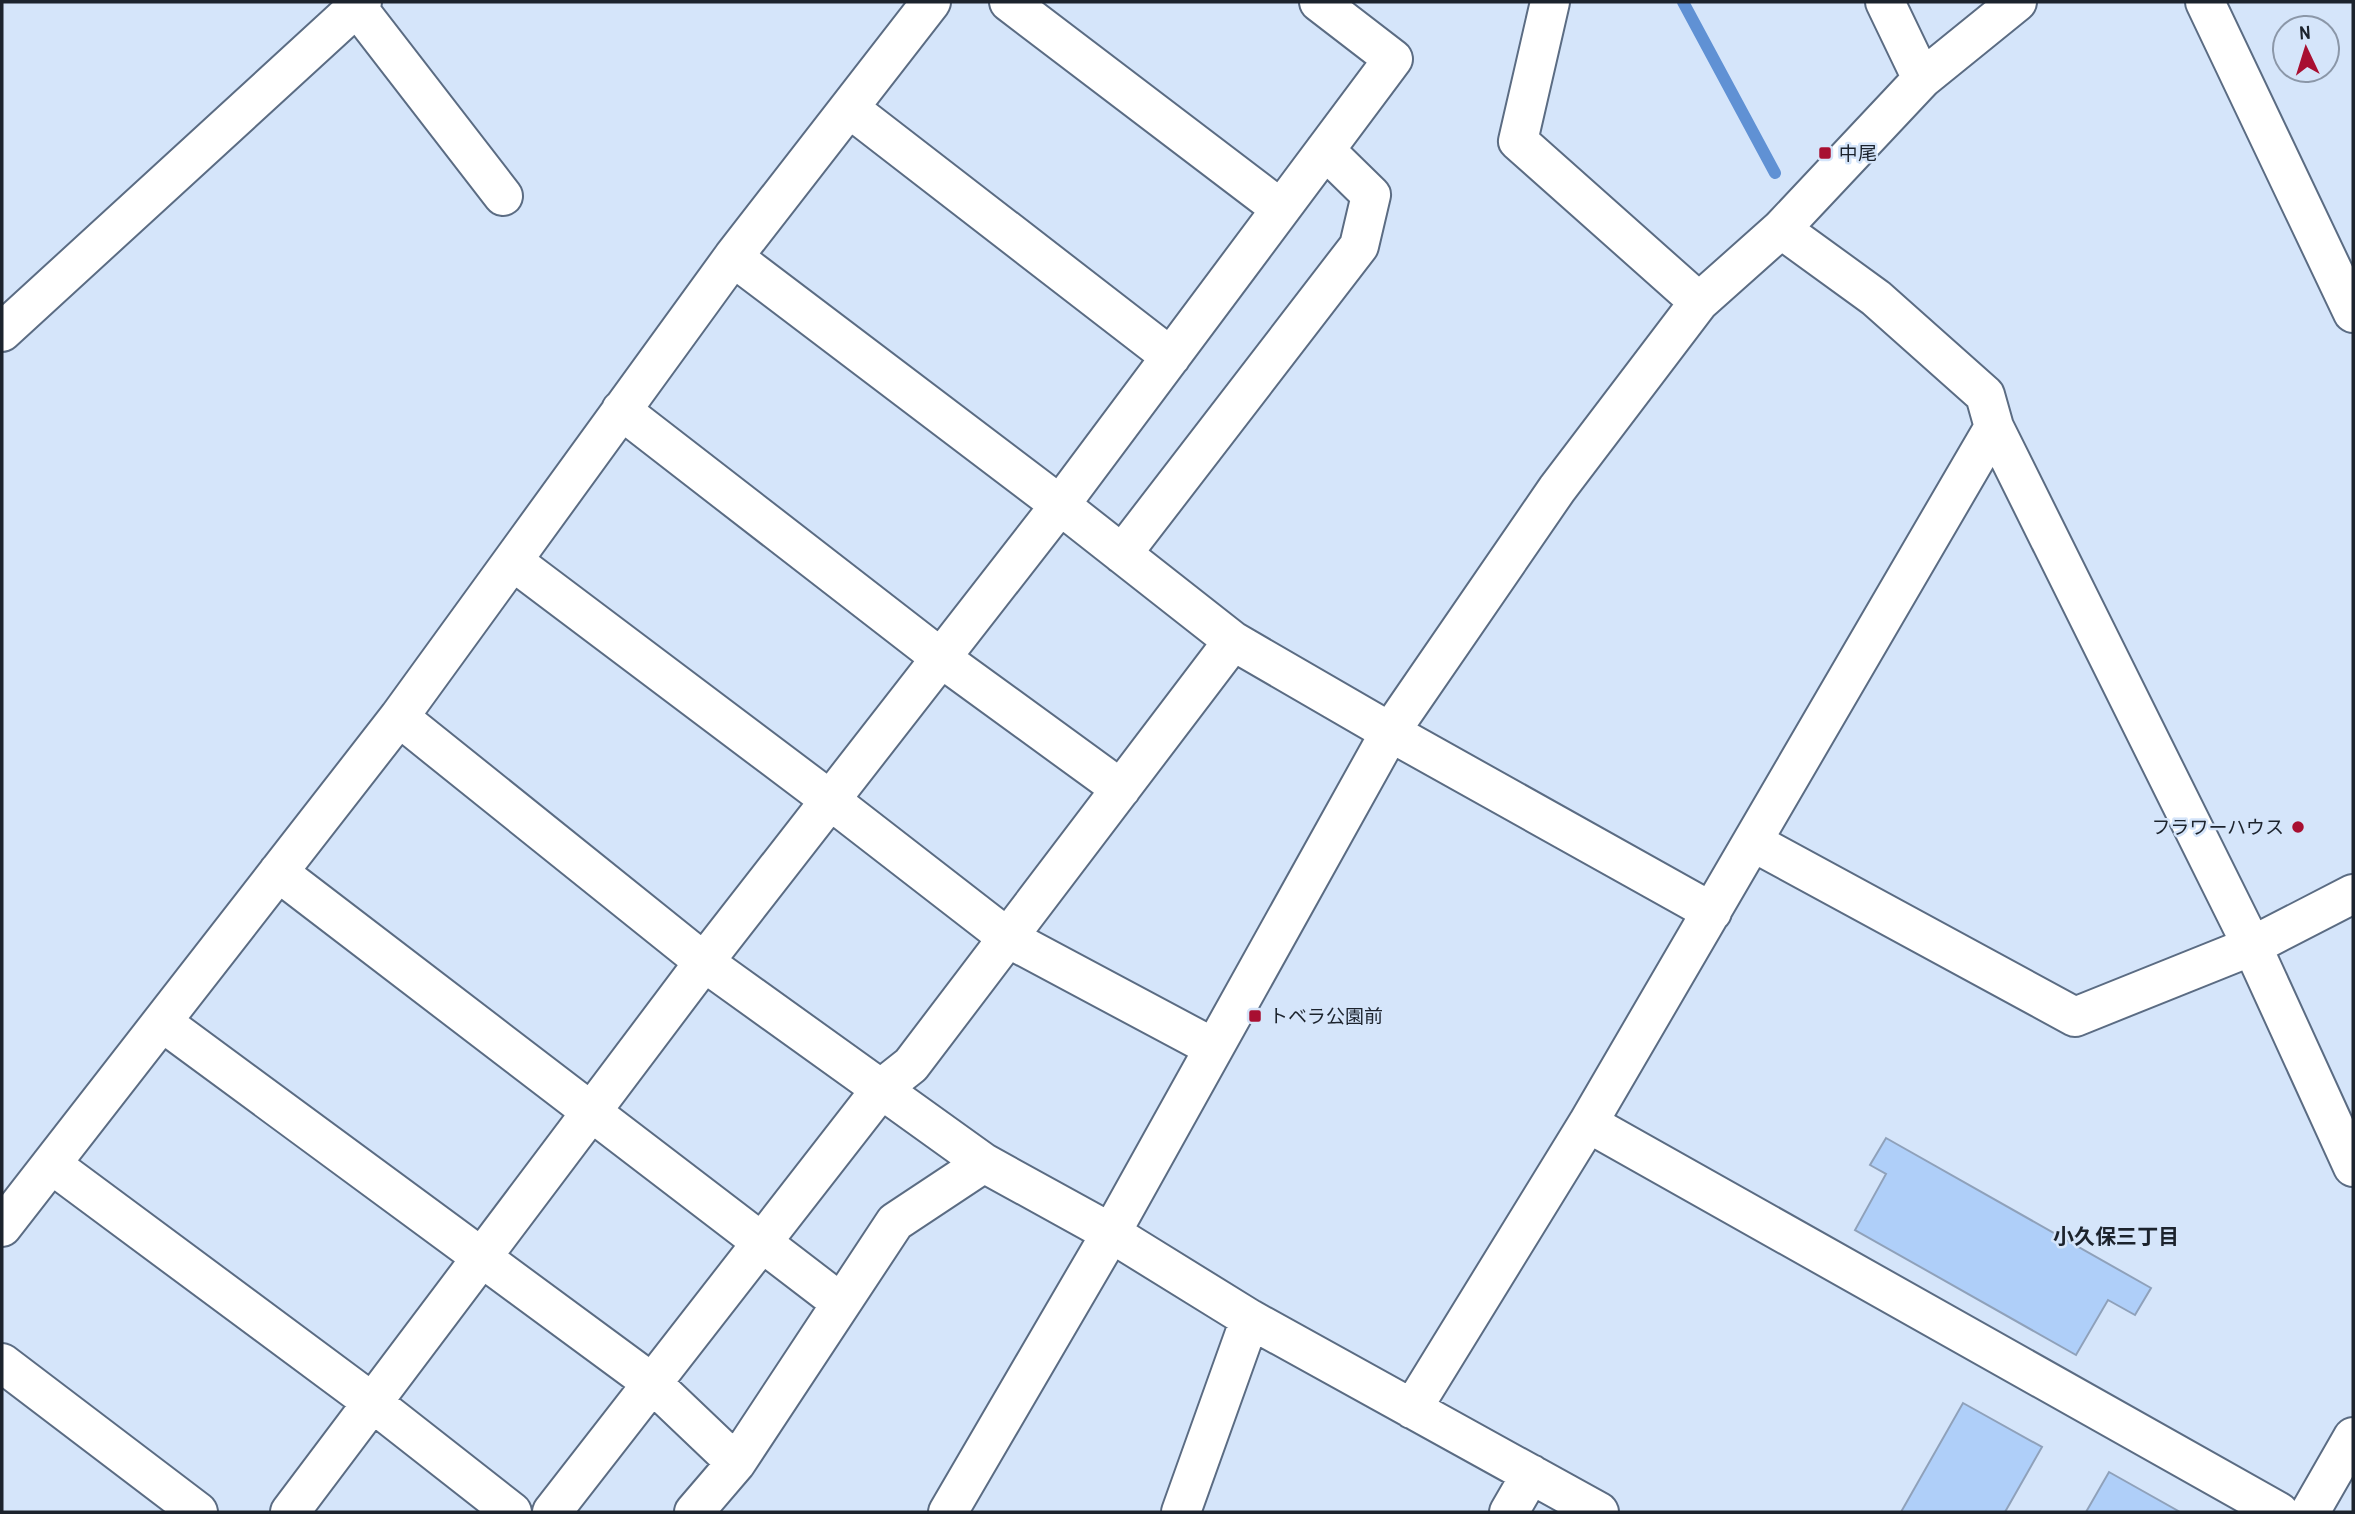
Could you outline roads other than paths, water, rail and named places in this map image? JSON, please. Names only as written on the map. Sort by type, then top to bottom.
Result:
[{"type":"street","points":[[2,1227],[399,717],[733,257],[931,2]]},
{"type":"street","points":[[1009,2],[1281,209]]},
{"type":"street","points":[[290,1512],[705,962],[1060,505],[1393,59],[1319,2]]},
{"type":"street","points":[[1550,2],[1518,141],[1699,303]]},
{"type":"street","points":[[1885,2],[1922,79]]},
{"type":"street","points":[[948,1512],[1111,1233],[1390,732],[1556,489],[1699,303],[1781,229],[1922,79],[2017,2]]},
{"type":"street","points":[[2205,2],[2352,309]]},
{"type":"street","points":[[2,332],[357,3],[503,196]]},
{"type":"street","points":[[849,108],[1171,357]]},
{"type":"street","points":[[1122,554],[1359,246],[1371,195],[1325,150]]},
{"type":"street","points":[[1781,229],[1876,298],[1985,395],[1994,427],[2252,946],[2353,1167]]},
{"type":"street","points":[[733,257],[1060,505],[1233,641],[1712,912]]},
{"type":"street","points":[[621,410],[941,658],[1121,789]]},
{"type":"street","points":[[1412,1409],[1588,1122],[1994,427]]},
{"type":"street","points":[[514,562],[1008,938],[1214,1048]]},
{"type":"street","points":[[552,1512],[882,1088],[911,1065],[1233,641]]},
{"type":"street","points":[[399,717],[705,962],[984,1163],[1111,1233],[1250,1319],[1599,1512]]},
{"type":"street","points":[[1753,842],[2074,1017],[2252,946],[2353,894]]},
{"type":"street","points":[[278,872],[841,1303]]},
{"type":"street","points":[[162,1022],[652,1383],[736,1463]]},
{"type":"street","points":[[1588,1122],[2279,1512]]},
{"type":"street","points":[[694,1512],[736,1463],[895,1222],[984,1163]]},
{"type":"street","points":[[51,1164],[373,1403],[512,1512]]},
{"type":"street","points":[[1181,1512],[1250,1319]]},
{"type":"street","points":[[2,1363],[198,1512]]},
{"type":"street","points":[[2310,1512],[2353,1437]]},
{"type":"street","points":[[1509,1512],[1531,1474]]},
{"type":"waterway","points":[[1683,2],[1775,173]]},
{"type":"place","name":"中尾","points":[[1825,153]]},
{"type":"place","name":"フラワーハウス","points":[[2298,827]]},
{"type":"place","name":"トベラ公園前","points":[[1255,1016]]},
{"type":"district","name":"小久保三丁目","points":[[2116,1237]]}]
